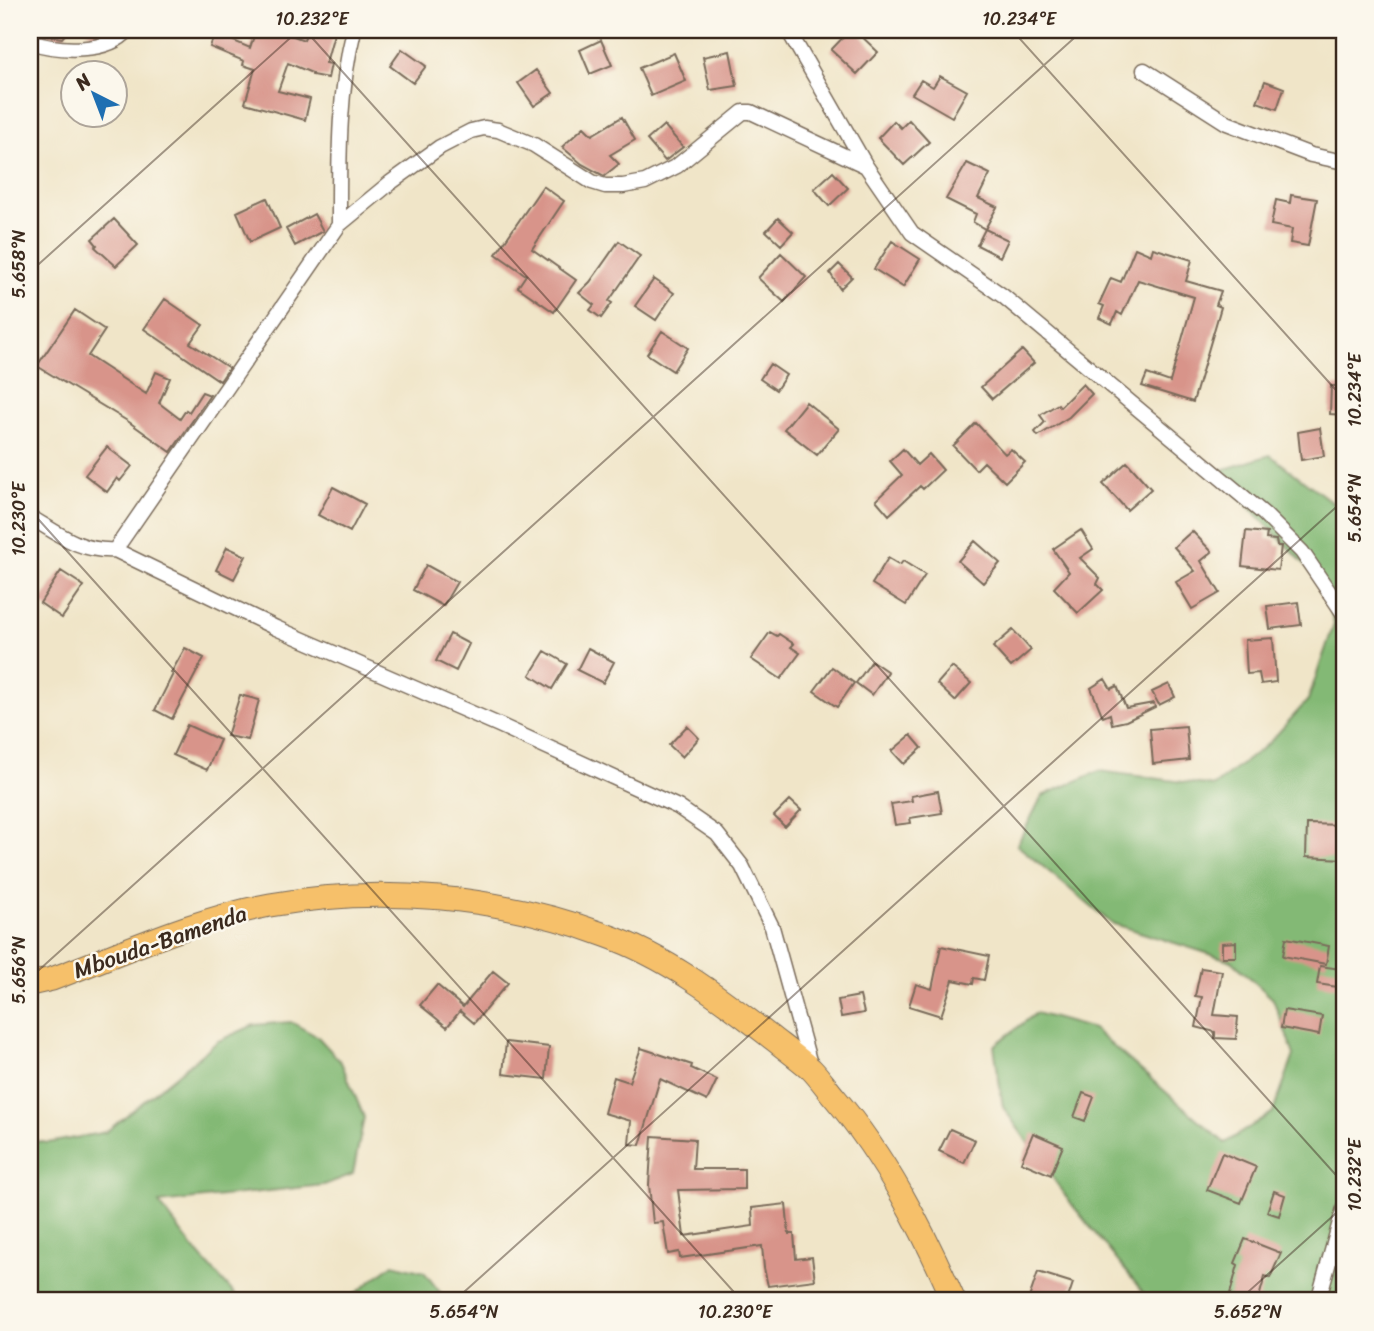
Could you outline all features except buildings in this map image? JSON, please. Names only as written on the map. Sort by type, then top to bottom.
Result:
[{"type":"highway","name":"Mbouda-Bamenda","points":[[30,984],[64,975],[206,921],[271,905],[346,896],[432,896],[528,912],[606,935],[665,962],[726,1002],[811,1070],[856,1122],[891,1178],[935,1258],[954,1301]]},
{"type":"street","points":[[30,42],[76,47],[110,44],[119,40],[128,30]]},
{"type":"street","points":[[339,225],[344,89],[354,30]]},
{"type":"street","points":[[788,30],[866,166],[912,233],[1003,296],[1264,514],[1302,552],[1344,614]]},
{"type":"street","points":[[1144,70],[1227,123],[1311,155],[1344,162]]},
{"type":"street","points":[[115,550],[339,225],[440,147],[471,131],[484,128],[498,130],[534,145],[592,182],[605,186],[645,182],[677,166],[743,112],[762,117],[866,166]]},
{"type":"street","points":[[30,517],[85,547],[96,551],[115,550],[276,628],[678,807],[717,834],[742,866],[772,927],[811,1070]]},
{"type":"street","points":[[1318,1301],[1344,1208]]},
{"type":"green space","points":[[1270,455],[1344,511],[1344,1301],[1154,1301],[1146,1296],[1069,1201],[1003,1107],[994,1046],[1036,1013],[1093,1029],[1225,1143],[1273,1112],[1294,1055],[1273,999],[1232,961],[1111,923],[1017,845],[1042,796],[1099,771],[1214,786],[1270,742],[1308,700],[1334,624],[1323,583],[1215,472]]},
{"type":"green space","points":[[291,1022],[318,1037],[341,1062],[364,1117],[353,1174],[324,1185],[159,1203],[194,1249],[239,1299],[244,1301],[30,1301],[30,1140],[48,1143],[106,1132],[218,1041],[254,1025]]},
{"type":"green space","points":[[393,1264],[424,1272],[443,1296],[442,1301],[346,1301]]}]
